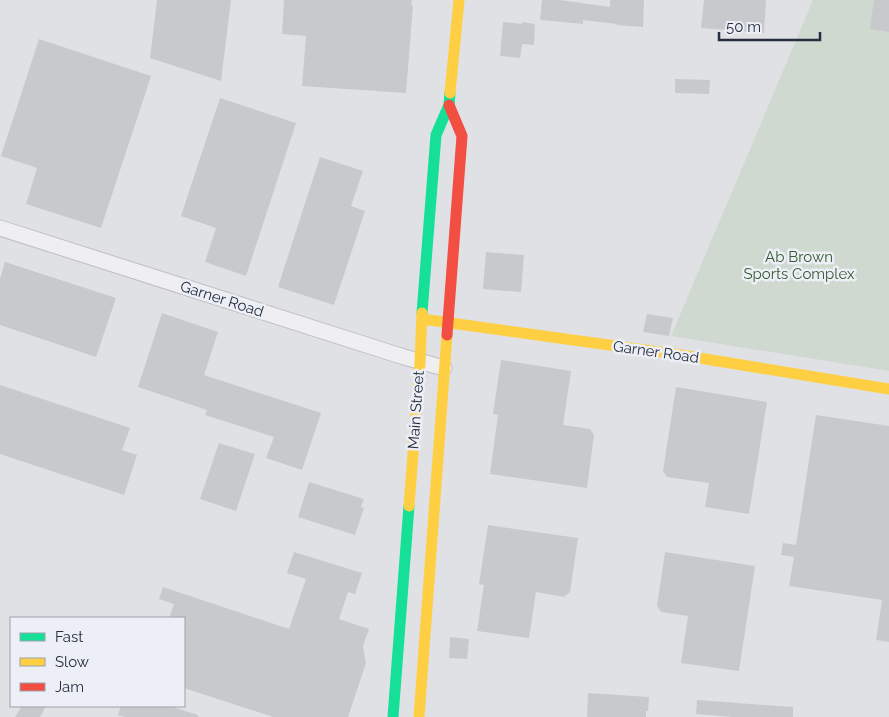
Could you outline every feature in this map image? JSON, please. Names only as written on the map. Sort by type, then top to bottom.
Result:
[{"type":"main road","name":"Main Street","points":[[393,717],[436,136],[450,105],[459,0]]},
{"type":"main road","name":"Main Street","points":[[419,717],[462,136],[450,105]]},
{"type":"main road","name":"Garner Road","points":[[422,320],[681,355],[889,390]]},
{"type":"street","name":"Garner Road","points":[[0,228],[444,368]]},
{"type":"green space","name":"Ab Brown Sports Complex","points":[[813,0],[889,0],[889,371],[671,336]]},
{"type":"building","points":[[157,0],[231,0],[221,81],[150,58]]},
{"type":"building","points":[[284,0],[412,0],[406,93],[302,86],[306,36],[282,34]]},
{"type":"building","points":[[542,0],[560,0],[610,7],[610,0],[644,0],[643,27],[583,20],[583,24],[540,20]]},
{"type":"building","points":[[704,0],[766,0],[764,33],[701,28]]},
{"type":"building","points":[[874,0],[889,0],[889,32],[870,29]]},
{"type":"building","points":[[503,22],[535,24],[534,45],[522,44],[520,58],[500,56]]},
{"type":"building","points":[[39,39],[151,76],[101,228],[26,204],[37,168],[1,156]]},
{"type":"building","points":[[675,79],[710,80],[709,94],[675,93]]},
{"type":"building","points":[[220,98],[296,123],[246,276],[205,262],[216,228],[181,216]]},
{"type":"building","points":[[320,157],[363,171],[351,206],[365,211],[334,305],[278,287]]},
{"type":"building","points":[[486,252],[524,255],[521,292],[483,289]]},
{"type":"building","points":[[5,262],[116,298],[96,357],[0,325],[0,279]]},
{"type":"building","points":[[162,313],[218,332],[204,375],[321,413],[302,470],[266,458],[274,437],[205,415],[207,410],[138,387]]},
{"type":"building","points":[[647,314],[673,318],[669,336],[643,332]]},
{"type":"building","points":[[501,360],[571,371],[563,425],[590,429],[594,435],[587,488],[490,474],[498,415],[493,414]]},
{"type":"building","points":[[0,385],[130,428],[122,450],[137,455],[124,495],[0,454]]},
{"type":"building","points":[[676,387],[767,402],[749,514],[705,507],[709,483],[667,477],[663,471]]},
{"type":"building","points":[[816,415],[889,426],[889,642],[876,640],[882,600],[789,586],[794,557],[781,555],[783,543],[796,545]]},
{"type":"building","points":[[219,443],[255,454],[236,511],[200,499]]},
{"type":"building","points":[[309,482],[364,499],[361,507],[364,508],[355,535],[298,517]]},
{"type":"building","points":[[488,525],[578,538],[570,592],[564,597],[536,592],[529,638],[477,631],[484,585],[479,584]]},
{"type":"building","points":[[294,552],[362,573],[355,594],[348,592],[339,619],[369,629],[363,646],[366,663],[348,717],[273,717],[185,688],[185,617],[169,617],[174,604],[159,599],[163,587],[289,629],[306,579],[287,573]]},
{"type":"building","points":[[665,552],[755,566],[739,671],[681,663],[688,616],[661,612],[657,606]]},
{"type":"building","points":[[450,637],[469,639],[467,659],[449,658]]},
{"type":"building","points":[[588,693],[649,697],[646,717],[587,717]]},
{"type":"building","points":[[697,700],[793,707],[793,717],[733,717],[696,714]]},
{"type":"building","points":[[21,707],[45,707],[40,717],[15,717]]},
{"type":"building","points":[[121,707],[173,707],[198,715],[198,717],[125,717],[118,715]]},
{"type":"traffic: fast","points":[[422,313],[436,135],[449,105],[450,93]]},
{"type":"traffic: fast","points":[[393,717],[409,506]]},
{"type":"traffic: slow","points":[[450,93],[459,0]]},
{"type":"traffic: slow","points":[[409,506],[422,313]]},
{"type":"traffic: slow","points":[[422,319],[681,355],[889,389]]},
{"type":"traffic: slow","points":[[419,717],[447,335]]},
{"type":"traffic: jam","points":[[447,335],[462,136],[449,105]]}]
